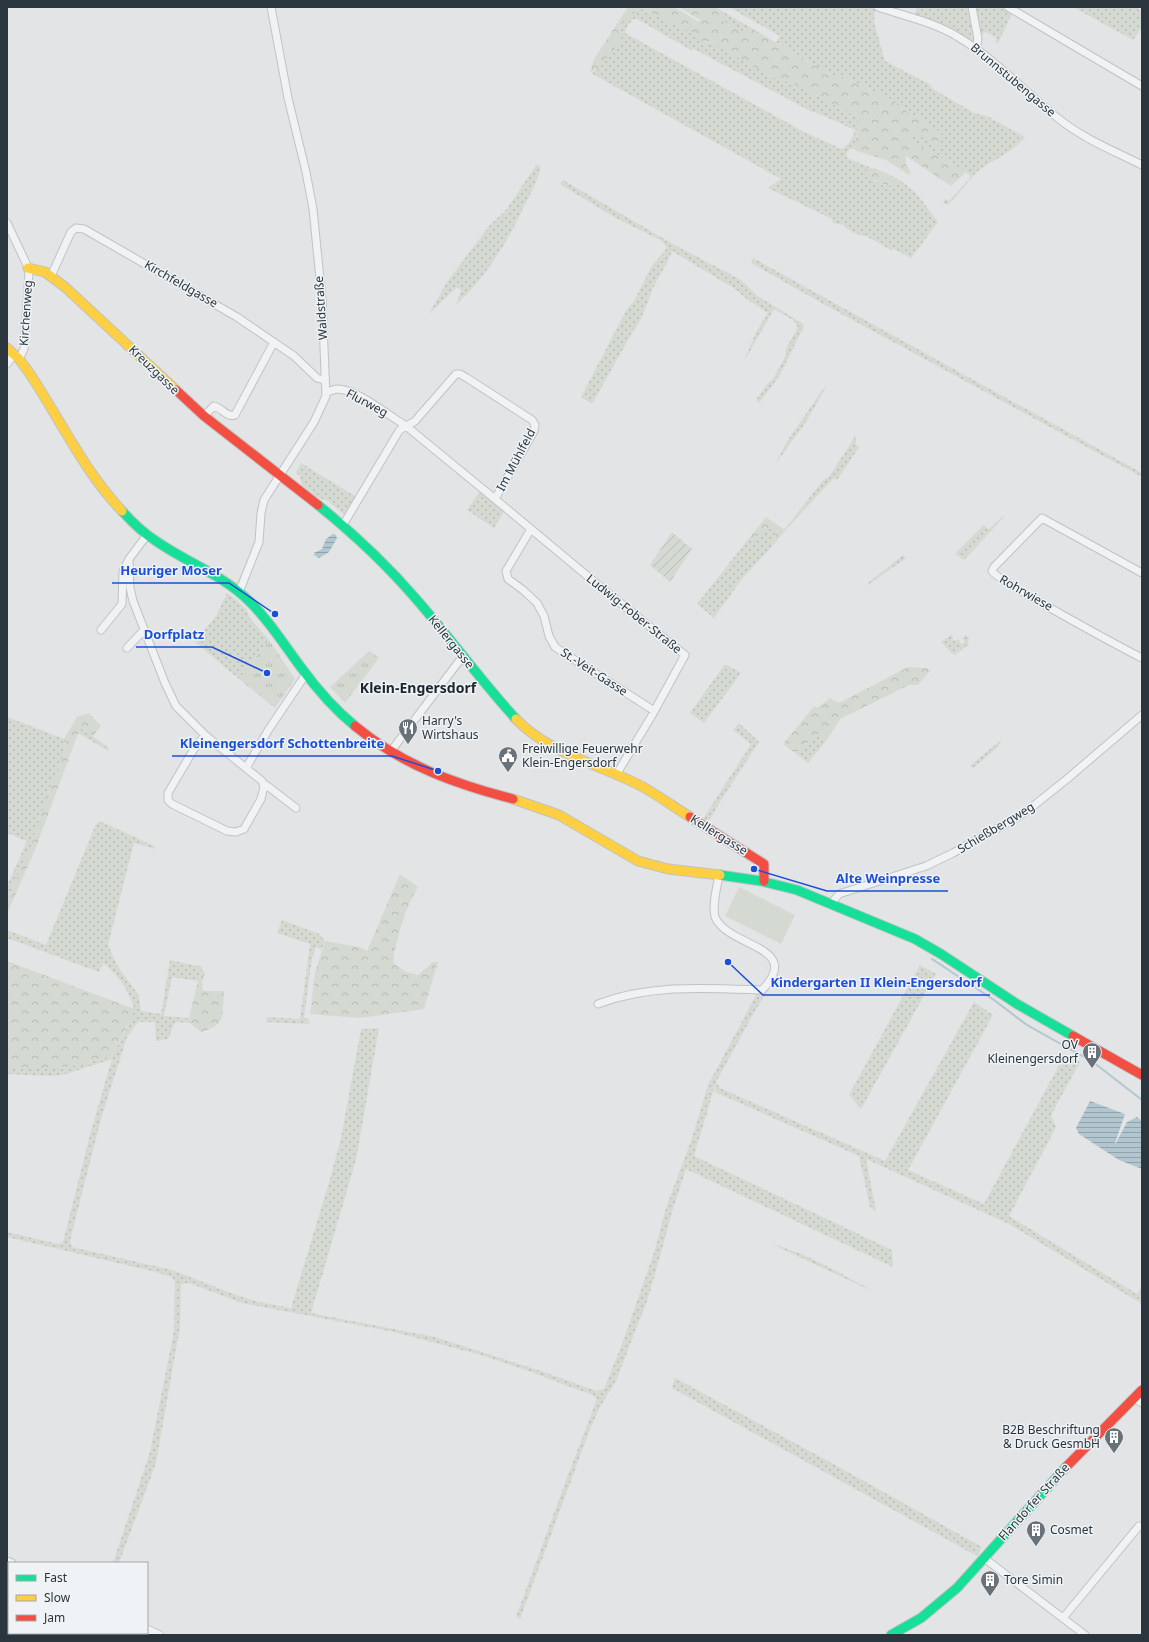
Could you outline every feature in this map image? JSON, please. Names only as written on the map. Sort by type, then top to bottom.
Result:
[{"type":"main road","name":"Kreuzgasse","points":[[28,268],[40,270],[51,276],[75,295],[204,416],[280,475]]},
{"type":"main road","points":[[13,354],[40,388],[95,478],[123,512],[147,535],[239,592],[269,624],[328,702],[348,722],[375,742],[435,774],[458,784],[522,802],[556,814],[583,827],[618,850],[641,862],[718,876],[764,881],[794,889],[831,904],[927,946],[1017,1004],[1142,1075]]},
{"type":"main road","name":"Kellergasse","points":[[280,475],[343,525],[374,553],[408,590],[500,702],[522,726],[551,745],[643,787],[764,864],[764,881]]},
{"type":"main road","name":"Flandorfer Straße","points":[[891,1635],[922,1618],[945,1599],[1100,1430],[1138,1400],[1142,1390]]},
{"type":"street","name":"Waldstraße","points":[[239,592],[259,542],[263,504],[268,492],[317,418],[325,400],[326,393],[324,380],[322,306],[311,199],[288,98],[271,7]]},
{"type":"street","name":"Brunnstubengasse","points":[[878,7],[951,33],[976,49],[1070,127],[1101,145],[1142,165]]},
{"type":"street","points":[[972,7],[978,39],[976,49]]},
{"type":"street","points":[[1008,7],[1142,86]]},
{"type":"street","name":"Kirchenweg","points":[[7,223],[28,268],[29,285],[24,349],[13,354],[7,364]]},
{"type":"street","name":"Kirchfeldgasse","points":[[51,276],[71,232],[76,228],[84,229],[237,317],[297,358],[317,378],[324,380]]},
{"type":"street","points":[[204,416],[214,406],[229,416],[235,415],[274,342]]},
{"type":"street","name":"Im Mühlfeld","points":[[343,525],[399,431],[406,426],[415,421],[452,377],[458,374],[467,378],[532,420],[535,426],[534,431],[495,499],[406,426]]},
{"type":"street","name":"Flurweg","points":[[326,393],[339,389],[355,395],[406,426]]},
{"type":"street","name":"Ludwig-Fober-Straße","points":[[495,499],[684,655],[616,775]]},
{"type":"street","name":"Rohrwiese","points":[[1142,573],[1042,518],[994,567],[992,571],[995,575],[1013,586],[1118,646],[1142,658]]},
{"type":"street","name":"St.-Veit-Gasse","points":[[531,529],[506,571],[508,579],[537,603],[544,616],[549,636],[556,647],[653,710]]},
{"type":"street","points":[[101,630],[122,604],[123,571],[129,559],[147,535]]},
{"type":"street","points":[[129,559],[131,592],[166,686],[178,710],[205,736],[296,808]]},
{"type":"street","points":[[127,648],[144,630]]},
{"type":"street","points":[[391,751],[463,656]]},
{"type":"street","points":[[246,768],[306,674]]},
{"type":"street","name":"Schießbergweg","points":[[831,904],[839,894],[926,866],[1009,822],[1027,811],[1061,784],[1142,715]]},
{"type":"street","points":[[205,736],[194,749],[168,793],[168,798],[171,803],[227,831],[236,832],[244,829],[261,799],[264,784]]},
{"type":"street","points":[[598,1004],[628,996],[666,989],[694,988],[762,990],[766,986],[775,969],[773,959],[765,952],[725,928],[716,919],[714,912],[718,876]]},
{"type":"street","points":[[1063,1618],[1139,1526]]},
{"type":"street","points":[[984,1558],[1085,1635]]},
{"type":"street","points":[[148,1629],[160,1635]]},
{"type":"green space","points":[[628,7],[674,7],[699,22],[700,20],[679,7],[711,7],[722,14],[723,21],[743,32],[748,26],[831,75],[845,77],[899,104],[908,113],[919,117],[928,127],[942,132],[939,147],[914,133],[911,140],[966,172],[951,186],[906,156],[906,165],[911,172],[909,175],[886,160],[857,151],[854,149],[858,129],[857,117],[799,86],[772,77],[713,43],[697,40],[695,34],[643,9],[634,12],[625,20],[618,32],[621,40],[598,70],[590,72],[594,59]]},
{"type":"green space","points":[[711,7],[715,7],[748,26],[743,32],[723,21]]},
{"type":"green space","points":[[729,7],[870,7],[875,9],[874,22],[885,61],[931,85],[932,88],[974,113],[987,116],[1025,137],[1016,147],[979,170],[956,197],[947,205],[943,203],[945,199],[949,201],[971,177],[966,172],[911,140],[914,133],[942,132],[928,127],[919,117],[908,113],[899,104],[845,77],[831,75],[776,42],[780,36]]},
{"type":"green space","points":[[917,7],[969,7],[975,38],[974,42],[952,30],[914,16]]},
{"type":"green space","points":[[976,7],[1002,7],[1012,13],[998,43],[995,42],[997,38],[985,32],[982,35]]},
{"type":"green space","points":[[1073,7],[1135,7],[1142,11],[1142,27],[1133,40]]},
{"type":"green space","points":[[643,9],[695,34],[706,43],[713,43],[772,77],[799,86],[857,117],[858,129],[854,149],[850,149],[847,152],[847,158],[867,166],[866,168],[874,181],[890,186],[895,182],[898,182],[888,174],[876,171],[871,167],[887,173],[897,178],[918,196],[938,222],[911,258],[894,249],[891,250],[866,236],[853,232],[843,225],[833,223],[832,219],[768,188],[781,179],[591,73],[598,70],[625,19],[634,11]],"holes":[[[633,19],[637,19],[691,50],[694,49],[812,112],[855,130],[852,138],[842,149],[806,133],[625,33],[627,27]]]},
{"type":"green space","points":[[537,164],[541,167],[538,177],[510,233],[495,259],[477,283],[456,305],[461,290],[457,287],[429,314],[447,282],[489,226],[507,209]]},
{"type":"green space","points":[[867,166],[876,171],[888,174],[899,182],[895,182],[890,186],[875,180],[869,176],[866,168]]},
{"type":"green space","points":[[563,180],[673,244],[741,280],[759,297],[802,323],[804,326],[780,375],[760,402],[758,403],[756,400],[768,383],[773,379],[786,355],[786,349],[798,327],[793,320],[774,309],[743,363],[756,332],[768,313],[748,300],[735,289],[672,251],[655,284],[640,321],[592,404],[581,397],[627,309],[634,301],[652,266],[667,248],[662,241],[614,217],[560,184]]},
{"type":"green space","points":[[753,258],[1142,473],[1142,477],[827,306],[751,263]]},
{"type":"green space","points":[[826,387],[806,422],[776,463],[786,443],[823,389]]},
{"type":"green space","points":[[856,435],[856,444],[859,447],[837,480],[834,478],[778,538],[824,479],[829,477]]},
{"type":"green space","points":[[301,463],[358,498],[347,517],[328,501],[317,497],[302,485],[300,476],[296,472]]},
{"type":"green space","points":[[482,489],[506,508],[494,528],[467,510]]},
{"type":"green space","points":[[1003,516],[1004,517],[964,560],[955,554],[984,525],[989,529]]},
{"type":"green space","points":[[766,517],[785,530],[775,543],[772,542],[776,533],[769,528],[752,540],[746,542]]},
{"type":"green space","points":[[769,528],[776,533],[772,542],[775,543],[741,580],[714,618],[697,604],[746,542],[752,540]]},
{"type":"green space","points":[[672,532],[692,549],[670,582],[650,565]]},
{"type":"green space","points":[[903,555],[906,558],[868,585],[867,584]]},
{"type":"green space","points":[[227,593],[246,610],[249,617],[269,640],[239,679],[195,642],[216,616]]},
{"type":"green space","points":[[952,634],[953,640],[955,641],[958,639],[960,643],[963,644],[965,641],[962,638],[966,635],[969,638],[968,645],[955,655],[950,652],[941,642]]},
{"type":"green space","points":[[269,640],[295,679],[275,708],[239,679]]},
{"type":"green space","points":[[369,651],[379,658],[345,703],[330,687]]},
{"type":"green space","points":[[725,664],[741,673],[704,723],[690,713]]},
{"type":"green space","points":[[908,667],[927,668],[930,671],[918,685],[909,685],[840,719],[827,740],[819,733],[795,753],[783,744],[814,706],[817,708],[830,698],[839,703]]},
{"type":"green space","points":[[89,713],[101,726],[93,736],[80,728],[35,850],[7,914],[7,899],[30,849],[48,793],[65,752],[64,739],[77,717]]},
{"type":"green space","points":[[7,717],[64,739],[65,752],[48,793],[30,849],[7,899],[7,886],[27,841],[7,833]]},
{"type":"green space","points":[[739,723],[759,742],[708,823],[703,819],[751,744],[733,730]]},
{"type":"green space","points":[[80,727],[109,748],[108,751],[78,733]]},
{"type":"green space","points":[[819,733],[827,740],[808,763],[795,753]]},
{"type":"green space","points":[[1002,739],[998,747],[973,768],[970,766]]},
{"type":"green space","points":[[100,821],[154,846],[155,849],[134,843],[108,945],[117,965],[139,996],[141,1011],[161,1014],[170,960],[202,967],[202,970],[198,981],[172,977],[164,1016],[189,1018],[190,1023],[175,1022],[168,1039],[156,1041],[155,1022],[138,1022],[127,1037],[101,1119],[70,1240],[72,1247],[172,1270],[236,1295],[259,1302],[291,1308],[341,1138],[361,1029],[379,1028],[356,1160],[311,1313],[435,1337],[541,1371],[597,1391],[604,1389],[622,1344],[654,1253],[666,1208],[691,1141],[708,1085],[753,1001],[756,994],[755,992],[768,991],[756,1009],[716,1082],[720,1088],[885,1161],[974,1002],[993,1015],[908,1170],[984,1204],[1064,1056],[1069,1058],[1072,1056],[1080,1062],[1051,1115],[1056,1127],[1009,1216],[1137,1294],[1142,1286],[1142,1304],[1009,1224],[866,1159],[876,1211],[870,1207],[859,1156],[715,1092],[715,1085],[694,1156],[892,1250],[893,1267],[686,1169],[647,1301],[616,1381],[601,1405],[590,1429],[520,1619],[516,1617],[597,1399],[592,1395],[481,1355],[394,1332],[242,1303],[189,1283],[181,1284],[180,1327],[156,1463],[119,1562],[113,1562],[150,1452],[174,1331],[175,1281],[171,1277],[156,1272],[7,1237],[7,1232],[59,1244],[63,1242],[91,1131],[112,1059],[66,1074],[51,1076],[7,1074],[7,1067],[41,1068],[73,1066],[112,1056],[134,1018],[129,1007],[134,1008],[126,989],[118,977],[103,963],[99,972],[7,938],[7,930],[46,945],[96,824]]},
{"type":"green space","points":[[400,874],[418,887],[402,924],[396,944],[393,963],[406,972],[418,975],[433,962],[438,962],[424,1009],[360,1018],[310,1014],[315,973],[325,941],[360,947],[367,951]]},
{"type":"green space","points":[[739,887],[795,915],[781,944],[725,916]]},
{"type":"green space","points":[[282,920],[319,934],[325,941],[321,950],[316,947],[312,958],[304,1018],[309,1019],[309,1024],[266,1022],[267,1017],[300,1019],[310,944],[277,933]]},
{"type":"green space","points":[[7,961],[129,1007],[135,1018],[127,1026],[112,1056],[73,1066],[41,1068],[7,1067]]},
{"type":"green space","points":[[920,965],[936,974],[861,1109],[849,1095]]},
{"type":"green space","points":[[202,970],[205,973],[202,982],[203,991],[224,991],[222,1018],[215,1026],[201,1032],[190,1023],[189,1018]]},
{"type":"green space","points":[[772,1244],[812,1259],[876,1293]]},
{"type":"green space","points":[[675,1378],[982,1547],[977,1556],[672,1388]]},
{"type":"water","points":[[335,534],[337,538],[329,552],[319,558],[314,555],[314,553],[322,549],[326,539]]},
{"type":"water","points":[[1090,1101],[1125,1114],[1115,1143],[1127,1122],[1137,1117],[1142,1121],[1142,1169],[1119,1160],[1079,1134],[1076,1128]]},
{"type":"waterway","points":[[932,959],[994,1000],[1027,1025],[1093,1062],[1142,1100]]},
{"type":"traffic: fast","points":[[318,505],[370,550],[394,574],[516,719]]},
{"type":"traffic: fast","points":[[122,511],[151,538],[215,575],[248,600],[269,623],[319,690],[340,713],[355,726]]},
{"type":"traffic: fast","points":[[720,875],[761,881],[797,890],[915,939],[941,954],[1017,1004],[1073,1036]]},
{"type":"traffic: fast","points":[[891,1635],[921,1618],[957,1588],[1066,1467]]},
{"type":"traffic: slow","points":[[28,268],[45,272],[65,287],[176,390]]},
{"type":"traffic: slow","points":[[7,348],[19,359],[28,371],[83,461],[122,511]]},
{"type":"traffic: slow","points":[[516,719],[529,731],[544,741],[576,758],[643,787],[690,817]]},
{"type":"traffic: slow","points":[[513,799],[559,815],[638,861],[668,869],[720,875]]},
{"type":"traffic: jam","points":[[176,390],[204,416],[318,505]]},
{"type":"traffic: jam","points":[[355,726],[391,752],[430,772],[470,787],[513,799]]},
{"type":"traffic: jam","points":[[690,817],[764,864],[764,881]]},
{"type":"traffic: jam","points":[[1073,1036],[1142,1075]]},
{"type":"traffic: jam","points":[[1066,1467],[1142,1390]]},
{"type":"place","name":"Heuriger Moser","points":[[275,614]]},
{"type":"place","name":"Dorfplatz","points":[[267,673]]},
{"type":"place","name":"Harry's Wirtshaus","points":[[408,745]]},
{"type":"place","name":"Kleinengersdorf Schottenbreite","points":[[438,771]]},
{"type":"place","name":"Freiwillige Feuerwehr Klein-Engersdorf","points":[[508,773]]},
{"type":"place","name":"Alte Weinpresse","points":[[754,869]]},
{"type":"place","name":"Kindergarten II Klein-Engersdorf","points":[[728,962]]},
{"type":"place","name":"OV Kleinengersdorf","points":[[1092,1069]]},
{"type":"place","name":"B2B Beschriftung & Druck GesmbH","points":[[1114,1454]]},
{"type":"place","name":"Cosmet","points":[[1036,1547]]},
{"type":"place","name":"Tore Simin","points":[[990,1597]]},
{"type":"district","name":"Klein-Engersdorf","points":[[418,688]]}]
